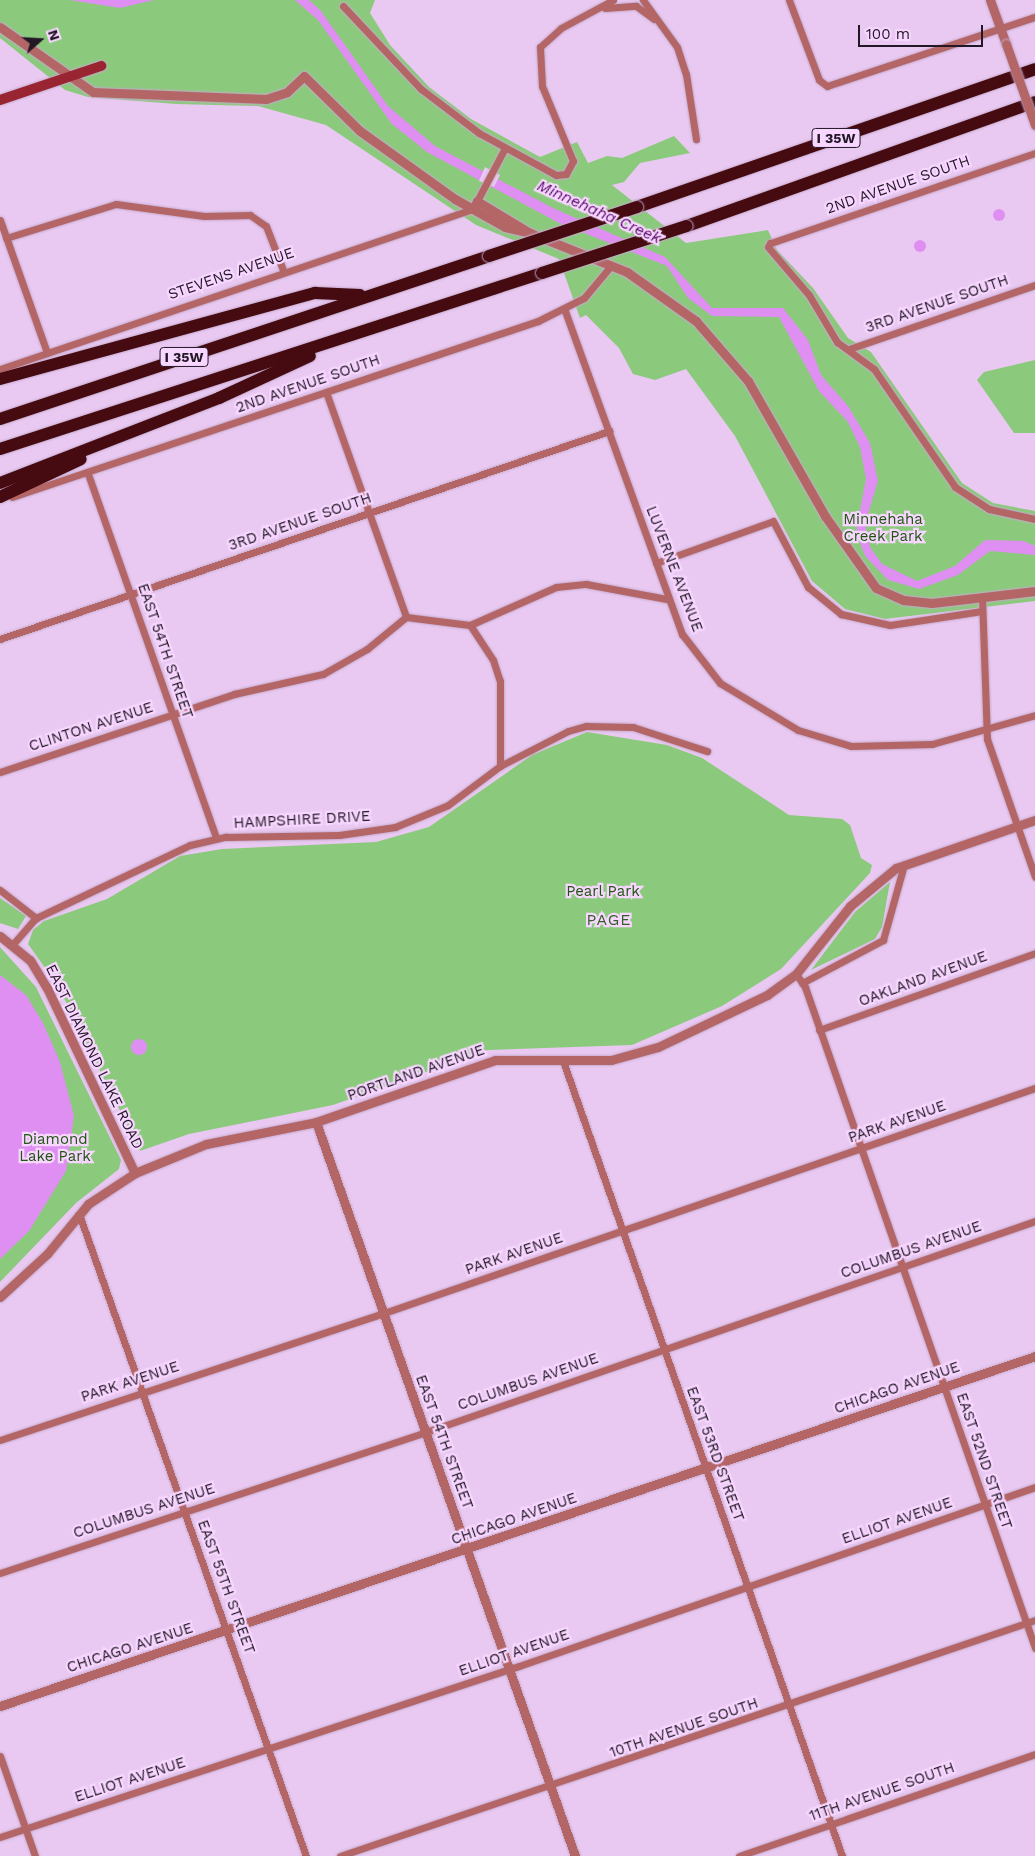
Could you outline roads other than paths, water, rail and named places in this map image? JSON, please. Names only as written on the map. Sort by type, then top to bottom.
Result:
[{"type":"highway","name":"I 35W","points":[[0,419],[637,207],[1035,69]]},
{"type":"highway","name":"I 35W","points":[[0,449],[345,340],[687,226],[1035,102]]},
{"type":"highway","points":[[0,379],[315,293],[368,296]]},
{"type":"highway","points":[[0,499],[162,421],[345,340]]},
{"type":"highway","points":[[0,483],[162,421]]},
{"type":"main road","points":[[0,100],[101,66]]},
{"type":"street","points":[[343,6],[421,89],[505,148],[556,175],[566,174],[573,161],[542,86],[540,47],[561,28],[613,0]]},
{"type":"street","points":[[643,0],[662,25],[686,74],[696,139]]},
{"type":"street","points":[[789,0],[819,80],[827,86],[1035,18]]},
{"type":"street","points":[[990,0],[1035,125]]},
{"type":"street","points":[[588,13],[615,5],[636,6],[662,25]]},
{"type":"street","points":[[0,26],[67,76],[93,92],[266,99],[287,92],[304,76],[360,131],[475,205],[530,233],[610,267],[662,294],[726,352],[769,412],[841,543],[876,588],[916,602],[1035,591]]},
{"type":"street","points":[[475,205],[505,148]]},
{"type":"street","name":"2ND AVENUE SOUTH","points":[[849,350],[837,342],[797,281],[769,253],[770,242],[1035,153]]},
{"type":"street","points":[[6,238],[97,207],[125,204],[204,216],[250,215],[271,235],[283,270]]},
{"type":"street","name":"STEVENS AVENUE","points":[[0,369],[475,205]]},
{"type":"street","points":[[0,220],[47,353]]},
{"type":"street","name":"2ND AVENUE SOUTH","points":[[0,499],[88,474],[565,311],[592,290],[610,267]]},
{"type":"street","name":"3RD AVENUE SOUTH","points":[[849,350],[1035,285]]},
{"type":"street","name":"LUVERNE AVENUE","points":[[565,311],[656,563],[667,599],[693,652],[720,683],[798,730],[824,740],[878,748],[932,744],[987,731],[1035,715]]},
{"type":"street","points":[[849,350],[874,369],[955,487],[989,509],[1035,519]]},
{"type":"street","points":[[326,392],[406,617],[470,625],[556,587],[586,584],[667,599]]},
{"type":"street","name":"3RD AVENUE SOUTH","points":[[0,640],[608,431]]},
{"type":"street","name":"EAST 54TH STREET","points":[[88,474],[216,838]]},
{"type":"street","points":[[656,563],[773,521],[808,587],[842,614],[890,625],[982,611]]},
{"type":"street","points":[[982,597],[987,731],[1035,877]]},
{"type":"street","name":"CLINTON AVENUE","points":[[0,772],[234,694],[323,674],[366,650],[406,617]]},
{"type":"street","points":[[470,625],[493,660],[500,681],[500,766]]},
{"type":"street","name":"HAMPSHIRE DRIVE","points":[[13,944],[36,918],[96,893],[172,852],[216,838],[338,835],[395,827],[448,805],[500,766],[550,738],[586,726],[632,727],[707,751]]},
{"type":"street","name":"PORTLAND AVENUE","points":[[0,1297],[48,1254],[79,1214],[98,1196],[136,1173],[242,1134],[316,1122],[495,1060],[611,1060],[658,1047],[766,995],[796,974],[850,906],[904,865],[1035,820]]},
{"type":"street","points":[[802,983],[868,952],[883,940],[904,865]]},
{"type":"street","points":[[0,890],[36,918]]},
{"type":"street","name":"EAST DIAMOND LAKE ROAD","points":[[0,936],[13,944],[30,960],[47,988],[136,1173]]},
{"type":"street","name":"OAKLAND AVENUE","points":[[819,1030],[1035,953]]},
{"type":"street","name":"EAST 52ND STREET","points":[[796,974],[802,983],[819,1030],[1035,1648]]},
{"type":"street","name":"EAST 53RD STREET","points":[[563,1061],[842,1856]]},
{"type":"street","name":"PARK AVENUE","points":[[0,1440],[384,1313],[1035,1088]]},
{"type":"street","name":"EAST 54TH STREET","points":[[316,1122],[575,1856]]},
{"type":"street","name":"EAST 55TH STREET","points":[[79,1214],[306,1856]]},
{"type":"street","name":"COLUMBUS AVENUE","points":[[0,1573],[426,1432],[1035,1222]]},
{"type":"street","name":"CHICAGO AVENUE","points":[[0,1706],[468,1550],[1035,1356]]},
{"type":"street","name":"ELLIOT AVENUE","points":[[0,1837],[510,1669],[1035,1488]]},
{"type":"street","name":"10TH AVENUE SOUTH","points":[[340,1856],[551,1788],[1035,1620]]},
{"type":"street","name":"11TH AVENUE SOUTH","points":[[739,1856],[1035,1754]]},
{"type":"street","points":[[0,1756],[35,1856]]},
{"type":"district","name":"PAGE","points":[[609,920]]},
{"type":"water label","name":"Minnehaha Creek","points":[[599,212]]},
{"type":"park label","name":"Minnehaha Creek Park","points":[[883,528]]},
{"type":"park label","name":"Pearl Park","points":[[603,892]]},
{"type":"park label","name":"Diamond Lake Park","points":[[55,1148]]}]
